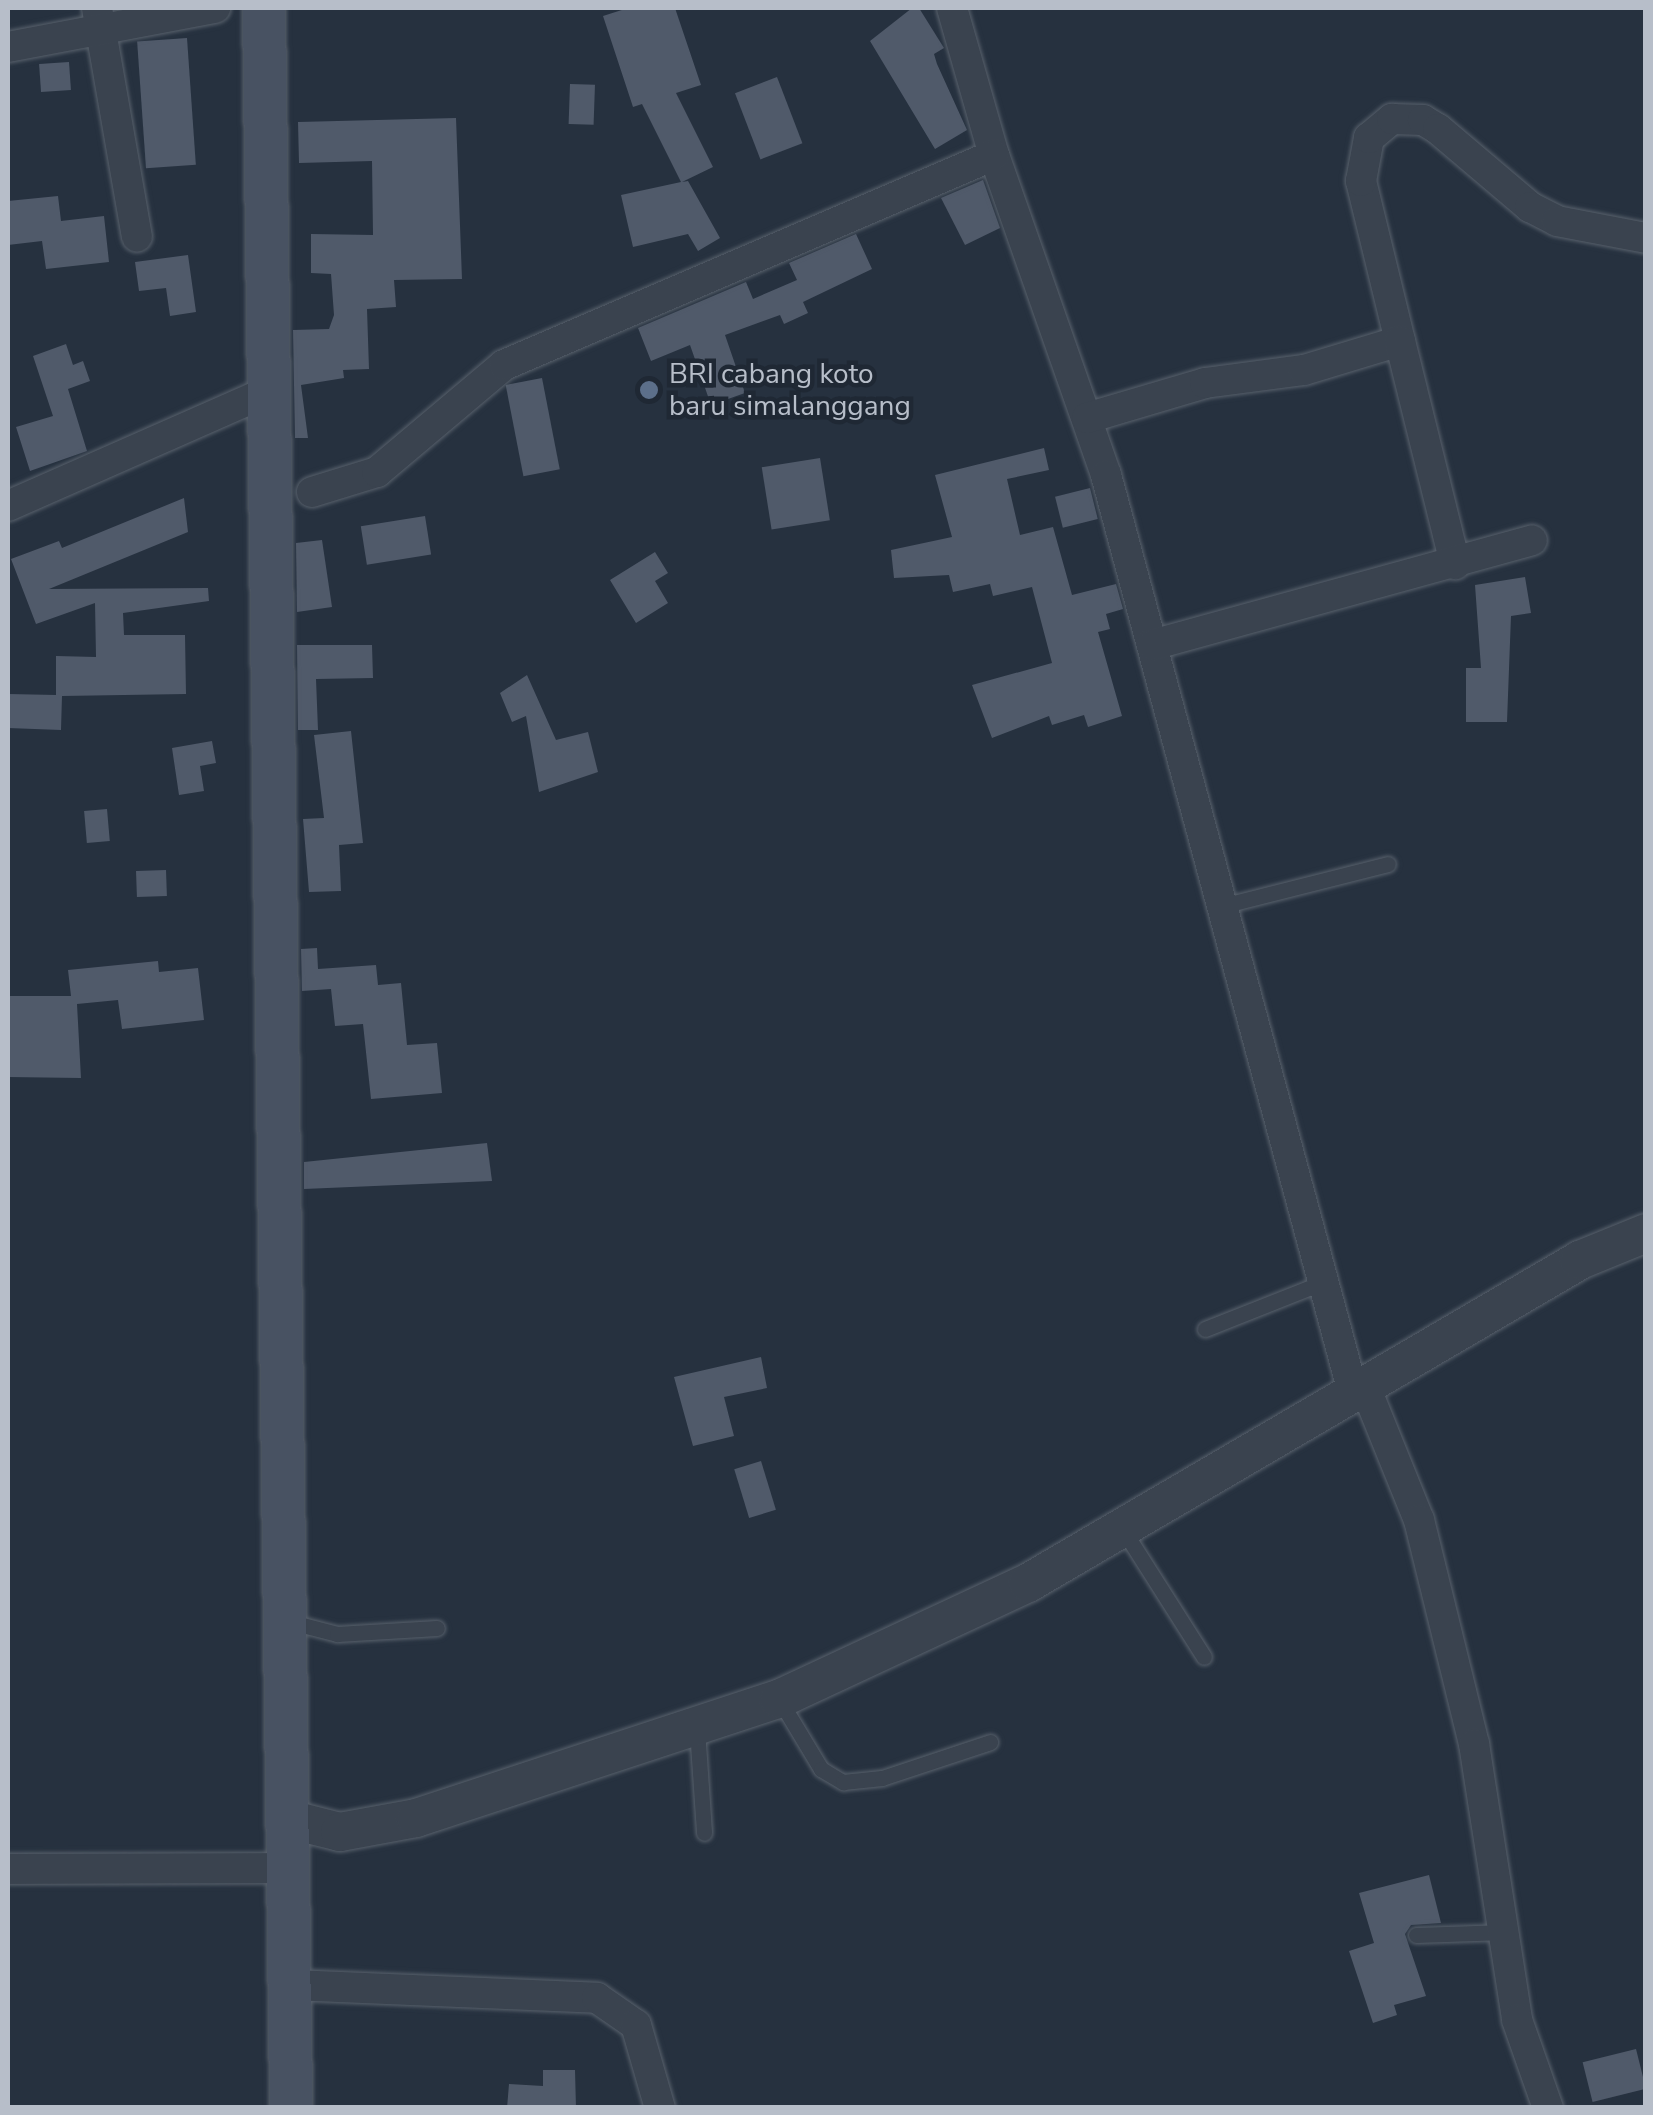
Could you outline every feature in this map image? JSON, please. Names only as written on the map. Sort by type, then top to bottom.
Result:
[{"type":"main road","points":[[264,8],[271,390],[295,488],[283,1620],[291,1868],[292,2108]]},
{"type":"street","points":[[8,47],[100,17],[215,8]]},
{"type":"street","points":[[952,8],[994,155],[1086,418],[1152,645],[1324,1282],[1360,1392],[1420,1520],[1474,1744],[1517,2020],[1548,2108]]},
{"type":"street","points":[[100,17],[137,237]]},
{"type":"street","points":[[1455,564],[1361,181],[1369,138],[1392,119],[1422,120],[1438,129],[1530,207],[1557,221],[1646,238]]},
{"type":"street","points":[[295,488],[377,472],[504,365],[994,155]]},
{"type":"street","points":[[1086,418],[1204,383],[1304,370],[1400,341]]},
{"type":"street","points":[[8,506],[271,390]]},
{"type":"street","points":[[1152,645],[1532,540]]},
{"type":"street","points":[[288,1819],[340,1832],[416,1818],[780,1699],[957,1620],[1124,1531],[1580,1260],[1646,1233]]},
{"type":"street","points":[[8,1869],[291,1868]]},
{"type":"street","points":[[292,1984],[598,1998],[636,2025],[660,2108]]},
{"type":"lane","points":[[1222,906],[1388,864]]},
{"type":"lane","points":[[1205,1329],[1324,1282]]},
{"type":"lane","points":[[1124,1531],[1204,1657]]},
{"type":"lane","points":[[283,1620],[337,1634],[437,1628]]},
{"type":"lane","points":[[780,1699],[822,1768],[843,1782],[882,1778],[990,1742]]},
{"type":"lane","points":[[697,1729],[704,1832]]},
{"type":"lane","points":[[1416,1935],[1506,1932]]},
{"type":"building","points":[[628,8],[675,8],[701,85],[676,93],[713,167],[682,182],[688,181],[720,238],[698,251],[688,234],[633,247],[621,195],[681,182],[642,104],[633,107],[603,16]]},
{"type":"building","points":[[912,8],[919,8],[944,48],[934,54],[967,130],[935,149],[870,41]]},
{"type":"building","points":[[187,38],[196,165],[146,168],[137,41]]},
{"type":"building","points":[[69,62],[71,90],[41,92],[39,64]]},
{"type":"building","points":[[777,77],[802,143],[760,159],[735,93]]},
{"type":"building","points":[[570,84],[595,85],[594,125],[569,124]]},
{"type":"building","points":[[456,118],[462,279],[394,280],[396,307],[367,309],[369,369],[343,370],[344,378],[301,385],[308,438],[295,438],[293,330],[329,329],[334,315],[331,274],[311,273],[311,234],[373,235],[372,161],[299,163],[298,122]]},
{"type":"building","points":[[983,180],[1000,228],[965,245],[941,198]]},
{"type":"building","points":[[58,196],[61,221],[104,216],[109,262],[46,269],[42,241],[8,245],[8,201]]},
{"type":"building","points":[[856,234],[872,269],[803,302],[808,313],[784,324],[780,315],[725,335],[745,393],[711,405],[690,345],[651,361],[638,328],[746,282],[753,299],[797,280],[789,263]]},
{"type":"building","points":[[188,255],[196,312],[170,316],[166,288],[139,291],[135,262]]},
{"type":"building","points":[[66,344],[73,365],[83,361],[90,381],[68,389],[87,451],[30,471],[16,427],[53,416],[33,356]]},
{"type":"building","points":[[542,378],[560,469],[523,476],[506,385]]},
{"type":"building","points":[[1044,448],[1049,470],[1007,479],[1020,535],[1053,527],[1072,595],[1116,584],[1123,609],[1106,614],[1110,629],[1098,632],[1122,716],[1088,727],[1084,715],[1052,725],[1049,716],[992,738],[972,685],[1052,663],[1032,587],[993,596],[990,584],[953,592],[949,575],[894,578],[891,550],[952,537],[935,475]]},
{"type":"building","points":[[820,458],[830,520],[772,529],[762,467]]},
{"type":"building","points":[[1090,488],[1098,519],[1063,528],[1055,497]]},
{"type":"building","points":[[184,498],[188,532],[49,589],[208,588],[209,601],[123,613],[124,635],[185,635],[186,694],[62,696],[61,730],[8,728],[8,694],[56,695],[56,656],[96,657],[95,603],[36,624],[11,559],[59,541],[62,548]]},
{"type":"building","points":[[425,516],[431,555],[367,565],[361,526]]},
{"type":"building","points":[[322,540],[332,607],[297,612],[296,543]]},
{"type":"building","points":[[655,552],[668,573],[655,581],[668,603],[636,623],[610,580]]},
{"type":"building","points":[[1525,577],[1531,613],[1511,616],[1507,722],[1466,722],[1466,668],[1481,668],[1475,585]]},
{"type":"building","points":[[297,645],[372,645],[373,678],[316,679],[318,730],[298,730]]},
{"type":"building","points":[[527,675],[556,740],[588,732],[598,772],[539,792],[526,716],[512,722],[500,693]]},
{"type":"building","points":[[351,731],[363,843],[339,845],[341,891],[309,892],[303,819],[324,818],[314,735]]},
{"type":"building","points":[[212,741],[216,763],[200,766],[204,791],[179,795],[172,748]]},
{"type":"building","points":[[107,809],[110,841],[87,843],[84,811]]},
{"type":"building","points":[[166,870],[167,896],[137,897],[136,871]]},
{"type":"building","points":[[317,948],[318,969],[376,965],[378,985],[401,983],[407,1045],[437,1043],[442,1093],[371,1099],[363,1024],[335,1026],[331,989],[302,991],[301,949]]},
{"type":"building","points":[[158,961],[159,972],[198,968],[204,1020],[122,1029],[118,1000],[77,1004],[81,1078],[8,1077],[8,996],[71,996],[68,970]]},
{"type":"building","points":[[487,1143],[492,1181],[304,1189],[304,1162]]},
{"type":"building","points":[[761,1357],[767,1388],[724,1397],[734,1436],[693,1446],[674,1377]]},
{"type":"building","points":[[761,1461],[776,1510],[749,1518],[734,1469]]},
{"type":"building","points":[[1429,1875],[1441,1923],[1411,1925],[1405,1934],[1426,1996],[1394,2005],[1397,2015],[1373,2023],[1349,1951],[1374,1943],[1359,1893]]},
{"type":"building","points":[[1636,2049],[1646,2089],[1593,2102],[1583,2062]]},
{"type":"building","points":[[543,2070],[575,2070],[576,2108],[507,2108],[509,2084],[543,2086]]},
{"type":"place","name":"BRI cabang koto baru simalanggang","points":[[649,390]]}]
